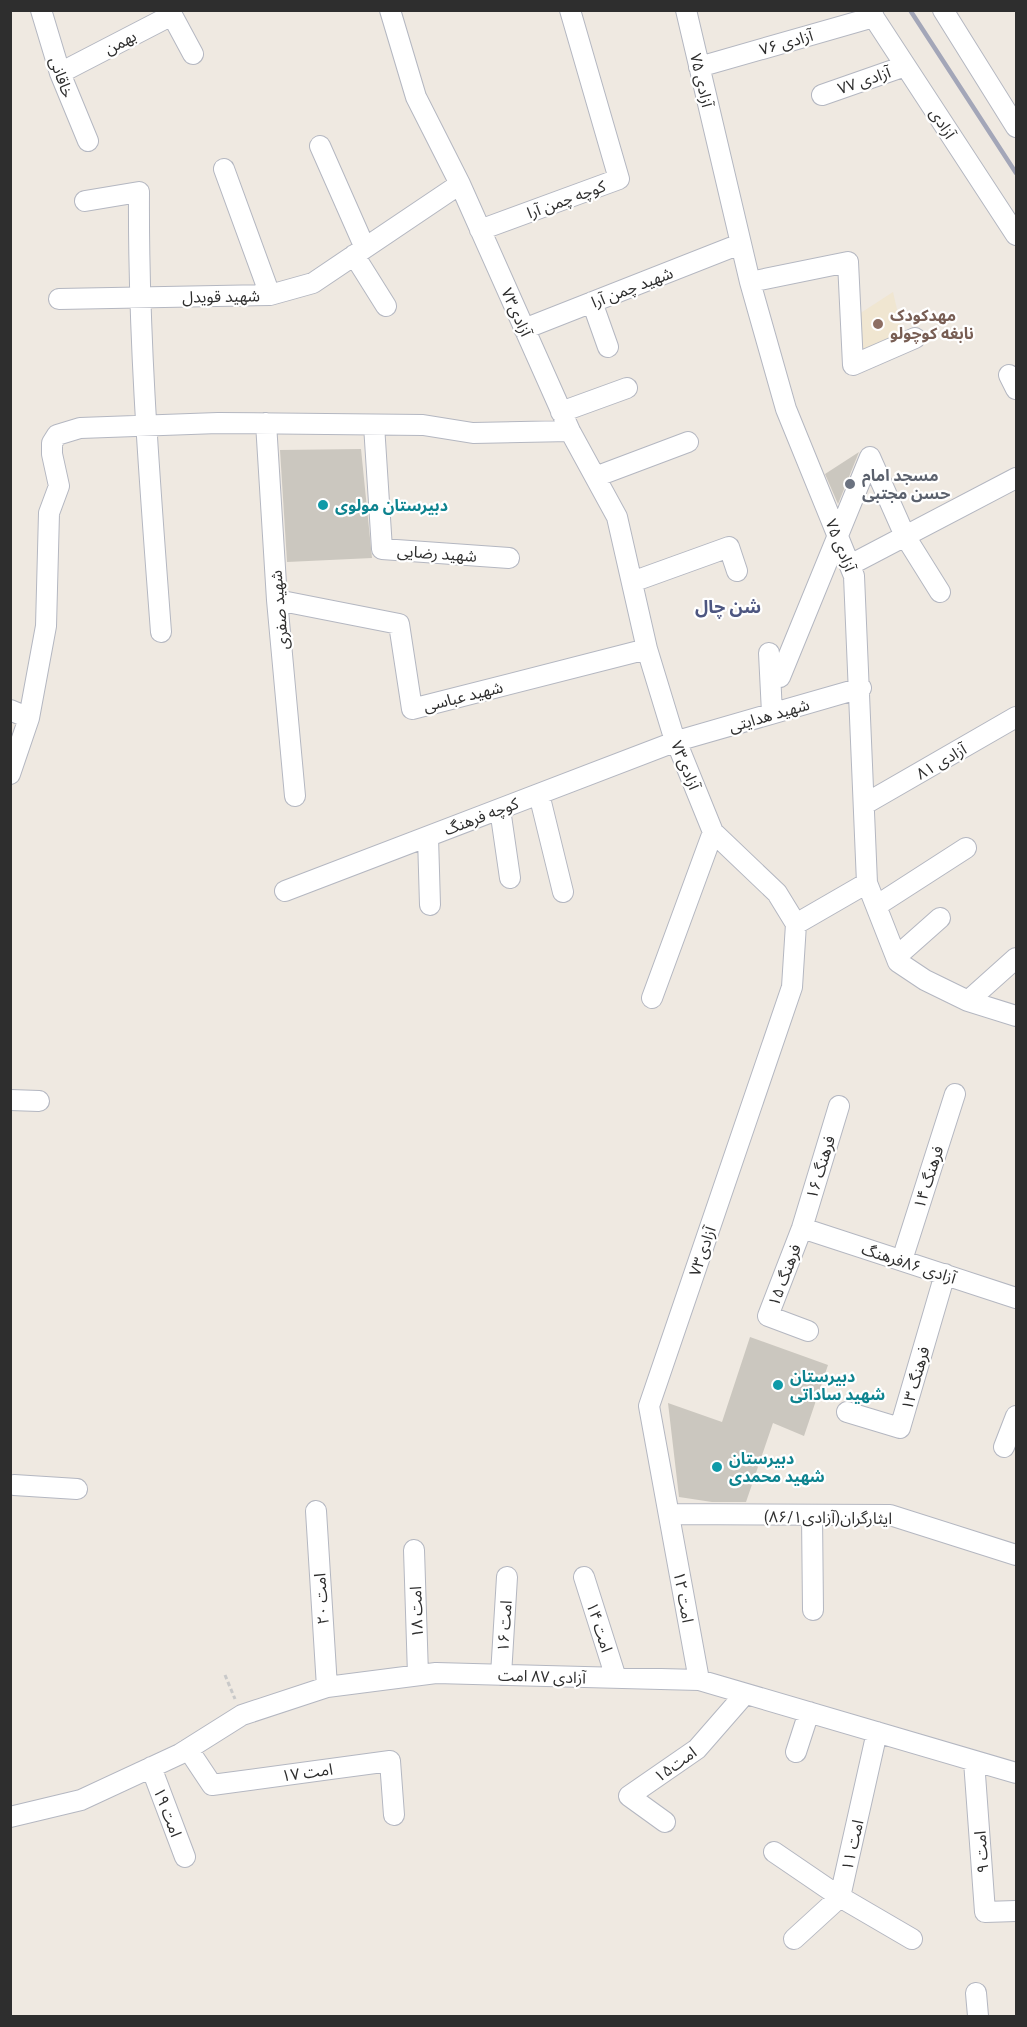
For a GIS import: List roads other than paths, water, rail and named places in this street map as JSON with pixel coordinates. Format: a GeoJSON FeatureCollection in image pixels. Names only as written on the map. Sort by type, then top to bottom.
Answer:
{"type":"FeatureCollection","features":[{"type":"Feature","properties":{"kind":"street","name":"خاقانی"},"geometry":{"type":"LineString","coordinates":[[41,10],[60,73],[88,141]]}},
{"type":"Feature","properties":{"kind":"street","name":"آزادی۷۳"},"geometry":{"type":"LineString","coordinates":[[390,10],[416,97],[460,184],[570,431],[617,517],[647,649],[677,741],[712,832],[777,893],[796,924],[792,987],[649,1406],[669,1514]]}},
{"type":"Feature","properties":{"kind":"street","name":"کوچه چمن آرا"},"geometry":{"type":"LineString","coordinates":[[480,230],[619,179],[570,10]]}},
{"type":"Feature","properties":{"kind":"street","name":"آزادی ۷۵"},"geometry":{"type":"LineString","coordinates":[[686,10],[740,244],[786,409],[854,576],[861,688],[867,883],[898,962],[925,980],[968,1001],[1017,1016]]}},
{"type":"Feature","properties":{"kind":"street"},"geometry":{"type":"LineString","coordinates":[[943,10],[1017,127]]}},
{"type":"Feature","properties":{"kind":"street","name":"آزادی ۷۶"},"geometry":{"type":"LineString","coordinates":[[699,67],[871,14]]}},
{"type":"Feature","properties":{"kind":"street","name":"آزادی"},"geometry":{"type":"LineString","coordinates":[[871,14],[1017,235]]}},
{"type":"Feature","properties":{"kind":"street","name":"بهمن"},"geometry":{"type":"LineString","coordinates":[[60,73],[171,15],[193,54]]}},
{"type":"Feature","properties":{"kind":"street","name":"آزادی ۷۷"},"geometry":{"type":"LineString","coordinates":[[822,95],[905,66]]}},
{"type":"Feature","properties":{"kind":"street"},"geometry":{"type":"LineString","coordinates":[[320,146],[360,251],[386,306]]}},
{"type":"Feature","properties":{"kind":"street"},"geometry":{"type":"LineString","coordinates":[[224,169],[270,295]]}},
{"type":"Feature","properties":{"kind":"street","name":"شهید قویدل"},"geometry":{"type":"LineString","coordinates":[[59,298],[270,295],[313,283],[460,184]]}},
{"type":"Feature","properties":{"kind":"street"},"geometry":{"type":"LineString","coordinates":[[85,201],[139,192],[138,297],[161,632]]}},
{"type":"Feature","properties":{"kind":"street","name":"شهید چمن آرا"},"geometry":{"type":"LineString","coordinates":[[524,329],[740,244]]}},
{"type":"Feature","properties":{"kind":"street"},"geometry":{"type":"LineString","coordinates":[[750,282],[848,262],[853,365],[915,338]]}},
{"type":"Feature","properties":{"kind":"street"},"geometry":{"type":"LineString","coordinates":[[592,302],[608,347]]}},
{"type":"Feature","properties":{"kind":"street"},"geometry":{"type":"LineString","coordinates":[[561,412],[627,388]]}},
{"type":"Feature","properties":{"kind":"street"},"geometry":{"type":"LineString","coordinates":[[10,774],[29,718],[46,626],[49,513],[59,486],[52,443],[57,435],[80,428],[266,423],[423,425],[473,433],[570,431]]}},
{"type":"Feature","properties":{"kind":"street","name":"شهید صفری"},"geometry":{"type":"LineString","coordinates":[[266,423],[277,600],[296,796]]}},
{"type":"Feature","properties":{"kind":"street","name":"شهید رضایی"},"geometry":{"type":"LineString","coordinates":[[374,424],[382,549],[509,558]]}},
{"type":"Feature","properties":{"kind":"street"},"geometry":{"type":"LineString","coordinates":[[595,477],[688,442]]}},
{"type":"Feature","properties":{"kind":"street"},"geometry":{"type":"LineString","coordinates":[[780,677],[870,456],[905,536],[940,592]]}},
{"type":"Feature","properties":{"kind":"street"},"geometry":{"type":"LineString","coordinates":[[850,566],[1017,478]]}},
{"type":"Feature","properties":{"kind":"street"},"geometry":{"type":"LineString","coordinates":[[632,582],[729,547],[737,571]]}},
{"type":"Feature","properties":{"kind":"street","name":"شهید عباسی"},"geometry":{"type":"LineString","coordinates":[[277,600],[399,624],[412,709],[647,649]]}},
{"type":"Feature","properties":{"kind":"street"},"geometry":{"type":"LineString","coordinates":[[769,653],[772,714]]}},
{"type":"Feature","properties":{"kind":"street","name":"شهید هدایتی"},"geometry":{"type":"LineString","coordinates":[[677,741],[861,688]]}},
{"type":"Feature","properties":{"kind":"street"},"geometry":{"type":"LineString","coordinates":[[10,710],[29,718]]}},
{"type":"Feature","properties":{"kind":"street","name":"آزادی ۸۱"},"geometry":{"type":"LineString","coordinates":[[865,804],[1017,717]]}},
{"type":"Feature","properties":{"kind":"street","name":"کوچه فرهنگ"},"geometry":{"type":"LineString","coordinates":[[285,891],[677,741]]}},
{"type":"Feature","properties":{"kind":"street"},"geometry":{"type":"LineString","coordinates":[[539,794],[563,892]]}},
{"type":"Feature","properties":{"kind":"street"},"geometry":{"type":"LineString","coordinates":[[500,809],[510,878]]}},
{"type":"Feature","properties":{"kind":"street"},"geometry":{"type":"LineString","coordinates":[[652,998],[712,832]]}},
{"type":"Feature","properties":{"kind":"street"},"geometry":{"type":"LineString","coordinates":[[428,837],[430,905]]}},
{"type":"Feature","properties":{"kind":"street"},"geometry":{"type":"LineString","coordinates":[[876,906],[966,848]]}},
{"type":"Feature","properties":{"kind":"street"},"geometry":{"type":"LineString","coordinates":[[796,924],[867,883]]}},
{"type":"Feature","properties":{"kind":"street"},"geometry":{"type":"LineString","coordinates":[[896,957],[940,918]]}},
{"type":"Feature","properties":{"kind":"street"},"geometry":{"type":"LineString","coordinates":[[968,1001],[1017,958]]}},
{"type":"Feature","properties":{"kind":"street","name":"فرهنگ ۱۴"},"geometry":{"type":"LineString","coordinates":[[902,1260],[955,1094]]}},
{"type":"Feature","properties":{"kind":"street"},"geometry":{"type":"LineString","coordinates":[[10,1100],[39,1101]]}},
{"type":"Feature","properties":{"kind":"street","name":"فرهنگ ۱۶"},"geometry":{"type":"LineString","coordinates":[[802,1228],[839,1106]]}},
{"type":"Feature","properties":{"kind":"street","name":"آزادی ۸۶فرهنگ"},"geometry":{"type":"LineString","coordinates":[[802,1228],[1017,1298]]}},
{"type":"Feature","properties":{"kind":"street","name":"فرهنگ ۱۵"},"geometry":{"type":"LineString","coordinates":[[802,1228],[768,1316],[808,1331]]}},
{"type":"Feature","properties":{"kind":"street","name":"فرهنگ ۱۳"},"geometry":{"type":"LineString","coordinates":[[847,1412],[900,1428],[945,1274]]}},
{"type":"Feature","properties":{"kind":"street"},"geometry":{"type":"LineString","coordinates":[[1004,1447],[1017,1416]]}},
{"type":"Feature","properties":{"kind":"street"},"geometry":{"type":"LineString","coordinates":[[12,1479],[77,1490]]}},
{"type":"Feature","properties":{"kind":"street","name":"امت ۲۰"},"geometry":{"type":"LineString","coordinates":[[316,1511],[327,1687]]}},
{"type":"Feature","properties":{"kind":"street","name":"ایثارگران(آزادی۸۶/۱)"},"geometry":{"type":"LineString","coordinates":[[669,1514],[890,1515],[1017,1555]]}},
{"type":"Feature","properties":{"kind":"street","name":"امت ۱۲"},"geometry":{"type":"LineString","coordinates":[[669,1514],[699,1680]]}},
{"type":"Feature","properties":{"kind":"street"},"geometry":{"type":"LineString","coordinates":[[812,1515],[813,1610]]}},
{"type":"Feature","properties":{"kind":"street","name":"امت ۱۸"},"geometry":{"type":"LineString","coordinates":[[414,1550],[418,1675]]}},
{"type":"Feature","properties":{"kind":"street","name":"امت ۱۶"},"geometry":{"type":"LineString","coordinates":[[501,1675],[507,1577]]}},
{"type":"Feature","properties":{"kind":"street","name":"امت ۱۴"},"geometry":{"type":"LineString","coordinates":[[584,1577],[616,1678]]}},
{"type":"Feature","properties":{"kind":"street","name":"آزادی ۸۷ امت"},"geometry":{"type":"LineString","coordinates":[[10,1817],[81,1800],[188,1749],[242,1715],[327,1687],[436,1673],[699,1680],[1017,1773]]}},
{"type":"Feature","properties":{"kind":"street","name":"امت۱۵"},"geometry":{"type":"LineString","coordinates":[[665,1822],[629,1796],[697,1749],[745,1694]]}},
{"type":"Feature","properties":{"kind":"street"},"geometry":{"type":"LineString","coordinates":[[795,1752],[809,1712]]}},
{"type":"Feature","properties":{"kind":"street","name":"امت ۱۱"},"geometry":{"type":"LineString","coordinates":[[840,1897],[877,1732]]}},
{"type":"Feature","properties":{"kind":"street","name":"امت ۱۷"},"geometry":{"type":"LineString","coordinates":[[188,1749],[212,1785],[390,1761],[394,1815]]}},
{"type":"Feature","properties":{"kind":"street","name":"امت ۹"},"geometry":{"type":"LineString","coordinates":[[975,1761],[985,1912],[1017,1911]]}},
{"type":"Feature","properties":{"kind":"street","name":"امت ۱۹"},"geometry":{"type":"LineString","coordinates":[[151,1767],[185,1857]]}},
{"type":"Feature","properties":{"kind":"street"},"geometry":{"type":"LineString","coordinates":[[774,1852],[840,1897],[912,1938]]}},
{"type":"Feature","properties":{"kind":"street"},"geometry":{"type":"LineString","coordinates":[[794,1939],[840,1897]]}},
{"type":"Feature","properties":{"kind":"street"},"geometry":{"type":"LineString","coordinates":[[976,1993],[978,2016]]}},
{"type":"Feature","properties":{"kind":"railway"},"geometry":{"type":"LineString","coordinates":[[910,10],[1016,173]]}},
{"type":"Feature","properties":{"kind":"place","name":"مهدکودک نابغه کوچولو"},"geometry":{"type":"Point","coordinates":[878,324]}},
{"type":"Feature","properties":{"kind":"place","name":"مسجد امام حسن مجتبی"},"geometry":{"type":"Point","coordinates":[850,484]}},
{"type":"Feature","properties":{"kind":"place","name":"دبیرستان مولوی"},"geometry":{"type":"Point","coordinates":[323,505]}},
{"type":"Feature","properties":{"kind":"place","name":"دبیرستان شهید ساداتی"},"geometry":{"type":"Point","coordinates":[778,1385]}},
{"type":"Feature","properties":{"kind":"place","name":"دبیرستان شهید محمدی"},"geometry":{"type":"Point","coordinates":[717,1467]}},
{"type":"Feature","properties":{"kind":"district","name":"شن چال"},"geometry":{"type":"Point","coordinates":[728,607]}}]}
